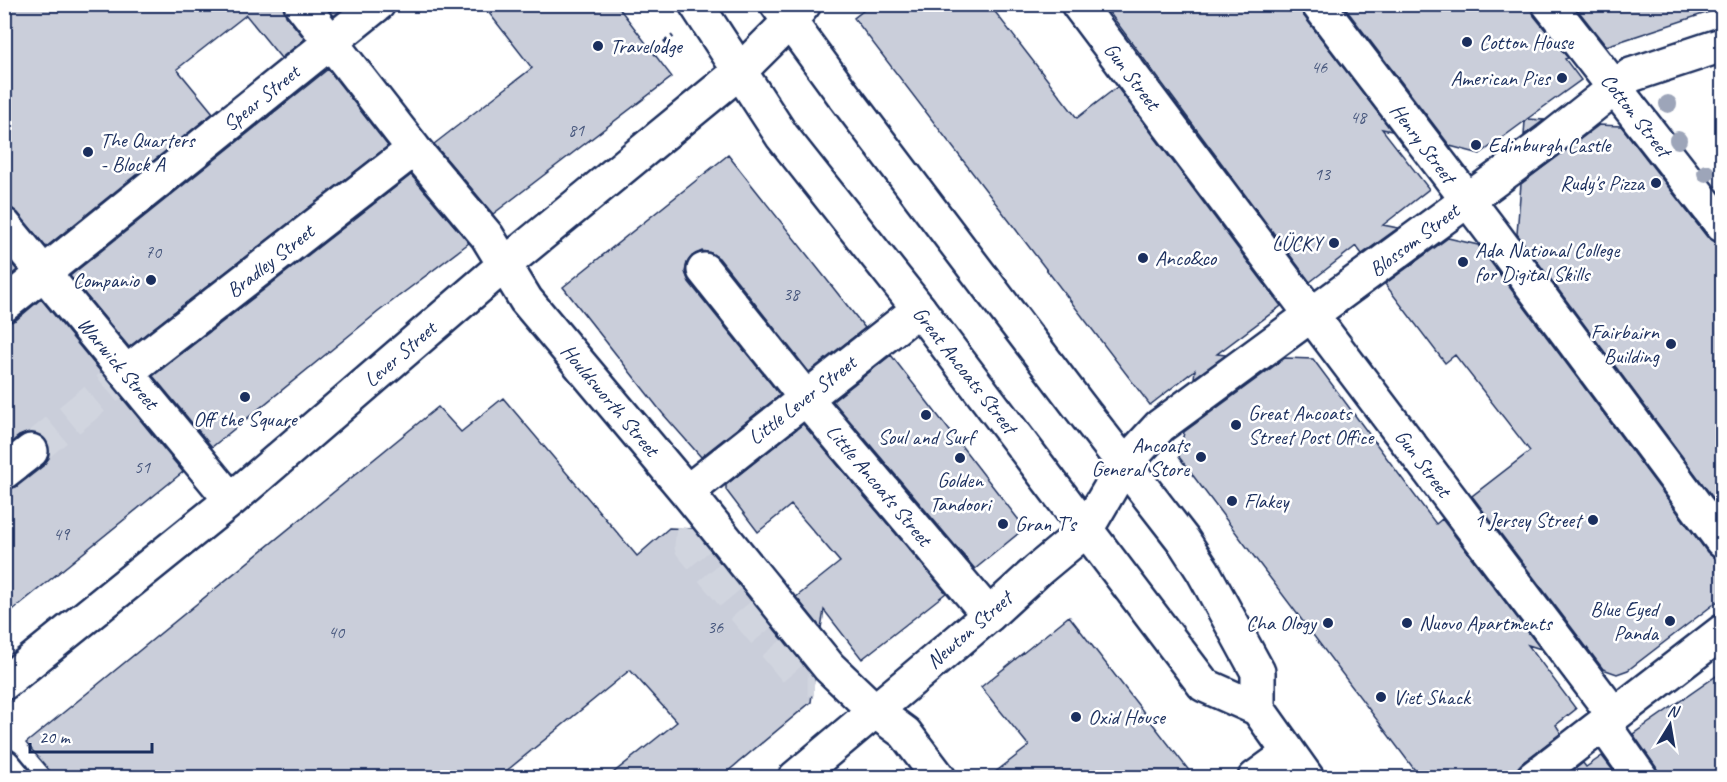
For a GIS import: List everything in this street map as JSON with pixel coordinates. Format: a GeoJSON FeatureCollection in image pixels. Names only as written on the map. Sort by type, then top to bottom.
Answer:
{"type":"FeatureCollection","features":[{"type":"Feature","properties":{"kind":"main road","name":"Houldsworth Street"},"geometry":{"type":"LineString","coordinates":[[301,4],[414,149],[487,236],[526,300],[692,508],[829,667],[828,679],[905,733],[939,777]]}},
{"type":"Feature","properties":{"kind":"main road","name":"Spear Street"},"geometry":{"type":"LineString","coordinates":[[4,305],[378,4]]}},
{"type":"Feature","properties":{"kind":"main road","name":"Gun Street"},"geometry":{"type":"LineString","coordinates":[[1078,4],[1156,94],[1185,165],[1512,558],[1641,777]]}},
{"type":"Feature","properties":{"kind":"main road","name":"Henry Street"},"geometry":{"type":"LineString","coordinates":[[1318,4],[1722,541]]}},
{"type":"Feature","properties":{"kind":"main road","name":"Cotton Street"},"geometry":{"type":"LineString","coordinates":[[1550,4],[1722,225]]}},
{"type":"Feature","properties":{"kind":"main road","name":"Lever Street"},"geometry":{"type":"LineString","coordinates":[[4,683],[231,500],[504,265],[739,72],[791,10]]}},
{"type":"Feature","properties":{"kind":"main road"},"geometry":{"type":"LineString","coordinates":[[791,10],[842,93],[1183,540],[1234,626],[1258,672],[1258,708],[1298,766],[1255,777]]}},
{"type":"Feature","properties":{"kind":"main road","name":"Great Ancoats Street"},"geometry":{"type":"LineString","coordinates":[[688,18],[739,72],[782,136],[919,309],[1204,685],[1258,708]]}},
{"type":"Feature","properties":{"kind":"main road","name":"Blossom Street"},"geometry":{"type":"LineString","coordinates":[[1124,465],[1160,426],[1316,320],[1467,200],[1548,141],[1631,75],[1722,45]]}},
{"type":"Feature","properties":{"kind":"main road","name":"Bradley Street"},"geometry":{"type":"LineString","coordinates":[[127,372],[414,149]]}},
{"type":"Feature","properties":{"kind":"main road","name":"Warwick Street"},"geometry":{"type":"LineString","coordinates":[[4,225],[231,500]]}},
{"type":"Feature","properties":{"kind":"main road","name":"Little Ancoats Street"},"geometry":{"type":"LineString","coordinates":[[704,270],[806,397],[989,615]]}},
{"type":"Feature","properties":{"kind":"main road","name":"Little Lever Street"},"geometry":{"type":"LineString","coordinates":[[692,508],[806,397],[919,309]]}},
{"type":"Feature","properties":{"kind":"main road"},"geometry":{"type":"LineString","coordinates":[[4,472],[31,451]]}},
{"type":"Feature","properties":{"kind":"main road","name":"Newton Street"},"geometry":{"type":"LineString","coordinates":[[795,777],[989,615],[1086,530],[1124,465]]}},
{"type":"Feature","properties":{"kind":"main road"},"geometry":{"type":"LineString","coordinates":[[1533,777],[1722,632]]}},
{"type":"Feature","properties":{"kind":"main road"},"geometry":{"type":"LineString","coordinates":[[4,766],[14,777]]}},
{"type":"Feature","properties":{"kind":"path"},"geometry":{"type":"LineString","coordinates":[[657,48],[688,18]]}},
{"type":"Feature","properties":{"kind":"building","name":"The Quarters - Block A"},"geometry":{"type":"Polygon","coordinates":[[[4,4],[283,4],[286,16],[305,39],[281,58],[246,15],[177,69],[213,113],[46,247],[18,213],[11,208],[4,207],[4,4]]]}},
{"type":"Feature","properties":{"kind":"building"},"geometry":{"type":"Polygon","coordinates":[[[325,4],[347,4],[334,16],[325,4]]]}},
{"type":"Feature","properties":{"kind":"building"},"geometry":{"type":"Polygon","coordinates":[[[482,4],[616,4],[672,77],[493,214],[434,144],[532,68],[482,4]]]}},
{"type":"Feature","properties":{"kind":"building","name":"Anco&co"},"geometry":{"type":"Polygon","coordinates":[[[872,4],[989,4],[1077,118],[1117,87],[1281,306],[1217,354],[1226,355],[1194,378],[1195,370],[1150,405],[854,18],[872,4]]]}},
{"type":"Feature","properties":{"kind":"building"},"geometry":{"type":"Polygon","coordinates":[[[1103,4],[1300,4],[1303,15],[1392,131],[1382,129],[1429,189],[1383,225],[1398,228],[1362,254],[1356,246],[1310,282],[1103,4]]]}},
{"type":"Feature","properties":{"kind":"building","name":"Cotton House"},"geometry":{"type":"Polygon","coordinates":[[[1342,4],[1531,4],[1534,16],[1568,58],[1565,59],[1581,80],[1527,119],[1544,120],[1524,135],[1525,121],[1480,154],[1450,146],[1342,4]]]}},
{"type":"Feature","properties":{"kind":"building"},"geometry":{"type":"Polygon","coordinates":[[[1573,4],[1711,4],[1712,11],[1606,46],[1573,4]]]}},
{"type":"Feature","properties":{"kind":"building"},"geometry":{"type":"Polygon","coordinates":[[[328,69],[388,146],[129,347],[70,276],[328,69]]]}},
{"type":"Feature","properties":{"kind":"building","name":"Fairbairn Building"},"geometry":{"type":"Polygon","coordinates":[[[1599,125],[1621,126],[1707,237],[1719,243],[1722,248],[1722,510],[1517,234],[1521,184],[1599,125]]]}},
{"type":"Feature","properties":{"kind":"building"},"geometry":{"type":"Polygon","coordinates":[[[728,155],[865,328],[809,372],[719,258],[702,251],[692,256],[685,272],[689,282],[780,395],[701,457],[663,414],[563,287],[728,155]]]}},
{"type":"Feature","properties":{"kind":"building"},"geometry":{"type":"Polygon","coordinates":[[[411,175],[469,243],[378,312],[212,447],[153,376],[411,175]]]}},
{"type":"Feature","properties":{"kind":"building"},"geometry":{"type":"Polygon","coordinates":[[[1448,238],[1478,245],[1707,552],[1714,558],[1722,559],[1722,598],[1628,670],[1617,674],[1603,669],[1472,496],[1530,451],[1455,355],[1445,363],[1385,284],[1448,238]]]}},
{"type":"Feature","properties":{"kind":"building"},"geometry":{"type":"Polygon","coordinates":[[[4,255],[17,270],[4,281],[4,255]]]}},
{"type":"Feature","properties":{"kind":"building"},"geometry":{"type":"Polygon","coordinates":[[[41,299],[183,472],[4,617],[4,490],[16,487],[43,466],[49,458],[50,449],[45,439],[38,433],[29,432],[19,436],[4,448],[4,323],[16,320],[41,299]]]}},
{"type":"Feature","properties":{"kind":"building"},"geometry":{"type":"Polygon","coordinates":[[[891,355],[1025,528],[975,569],[833,401],[891,355]]]}},
{"type":"Feature","properties":{"kind":"building","name":"Nuovo Apartments"},"geometry":{"type":"Polygon","coordinates":[[[1285,358],[1313,359],[1436,524],[1442,519],[1541,649],[1528,645],[1576,709],[1556,725],[1561,733],[1522,763],[1516,770],[1515,777],[1420,777],[1179,457],[1184,432],[1285,358]]]}},
{"type":"Feature","properties":{"kind":"building"},"geometry":{"type":"Polygon","coordinates":[[[503,398],[637,556],[669,528],[693,529],[814,678],[811,702],[721,777],[608,777],[677,722],[630,670],[499,777],[55,777],[26,743],[438,407],[461,432],[503,398]]]}},
{"type":"Feature","properties":{"kind":"building"},"geometry":{"type":"Polygon","coordinates":[[[803,424],[946,593],[862,659],[824,610],[821,628],[796,597],[840,562],[791,505],[758,532],[726,490],[726,485],[803,424]]]}},
{"type":"Feature","properties":{"kind":"building","name":"Oxid House"},"geometry":{"type":"Polygon","coordinates":[[[1069,616],[1194,777],[989,777],[1029,746],[981,687],[1069,616]]]}},
{"type":"Feature","properties":{"kind":"building"},"geometry":{"type":"Polygon","coordinates":[[[1722,672],[1722,767],[1707,777],[1660,777],[1656,767],[1633,734],[1722,672]]]}},
{"type":"Feature","properties":{"kind":"building"},"geometry":{"type":"Polygon","coordinates":[[[1602,756],[1618,777],[1564,777],[1583,763],[1586,767],[1602,756]]]}},
{"type":"Feature","properties":{"kind":"tunnel"},"geometry":{"type":"LineString","coordinates":[[31,451],[114,383]]}},
{"type":"Feature","properties":{"kind":"tunnel"},"geometry":{"type":"LineString","coordinates":[[693,529],[691,546],[802,679],[814,679]]}},
{"type":"Feature","properties":{"kind":"place","name":"Cotton House"},"geometry":{"type":"Point","coordinates":[1467,42]}},
{"type":"Feature","properties":{"kind":"place","name":"Travelodge"},"geometry":{"type":"Point","coordinates":[598,46]}},
{"type":"Feature","properties":{"kind":"place","name":"American Pies"},"geometry":{"type":"Point","coordinates":[1562,78]}},
{"type":"Feature","properties":{"kind":"place","name":"Edinburgh Castle"},"geometry":{"type":"Point","coordinates":[1476,145]}},
{"type":"Feature","properties":{"kind":"place","name":"The Quarters - Block A"},"geometry":{"type":"Point","coordinates":[88,152]}},
{"type":"Feature","properties":{"kind":"place","name":"Rudy's Pizza"},"geometry":{"type":"Point","coordinates":[1656,183]}},
{"type":"Feature","properties":{"kind":"place","name":"LÜCKY"},"geometry":{"type":"Point","coordinates":[1334,243]}},
{"type":"Feature","properties":{"kind":"place","name":"Anco&co"},"geometry":{"type":"Point","coordinates":[1143,258]}},
{"type":"Feature","properties":{"kind":"place","name":"Ada National College for Digital Skills"},"geometry":{"type":"Point","coordinates":[1463,262]}},
{"type":"Feature","properties":{"kind":"place","name":"Companio"},"geometry":{"type":"Point","coordinates":[151,280]}},
{"type":"Feature","properties":{"kind":"place","name":"Fairbairn Building"},"geometry":{"type":"Point","coordinates":[1671,344]}},
{"type":"Feature","properties":{"kind":"place","name":"Off the Square"},"geometry":{"type":"Point","coordinates":[245,397]}},
{"type":"Feature","properties":{"kind":"place","name":"Soul and Surf"},"geometry":{"type":"Point","coordinates":[926,415]}},
{"type":"Feature","properties":{"kind":"place","name":"Great Ancoats Street Post Office"},"geometry":{"type":"Point","coordinates":[1236,425]}},
{"type":"Feature","properties":{"kind":"place","name":"Ancoats General Store"},"geometry":{"type":"Point","coordinates":[1201,457]}},
{"type":"Feature","properties":{"kind":"place","name":"Golden Tandoori"},"geometry":{"type":"Point","coordinates":[960,458]}},
{"type":"Feature","properties":{"kind":"place","name":"Flakey"},"geometry":{"type":"Point","coordinates":[1232,501]}},
{"type":"Feature","properties":{"kind":"place","name":"1 Jersey Street"},"geometry":{"type":"Point","coordinates":[1593,520]}},
{"type":"Feature","properties":{"kind":"place","name":"Gran T's"},"geometry":{"type":"Point","coordinates":[1003,524]}},
{"type":"Feature","properties":{"kind":"place","name":"Blue Eyed Panda"},"geometry":{"type":"Point","coordinates":[1670,621]}},
{"type":"Feature","properties":{"kind":"place","name":"Cha Ology"},"geometry":{"type":"Point","coordinates":[1328,623]}},
{"type":"Feature","properties":{"kind":"place","name":"Nuovo Apartments"},"geometry":{"type":"Point","coordinates":[1407,623]}},
{"type":"Feature","properties":{"kind":"place","name":"Viet Shack"},"geometry":{"type":"Point","coordinates":[1381,697]}},
{"type":"Feature","properties":{"kind":"place","name":"Oxid House"},"geometry":{"type":"Point","coordinates":[1076,717]}}]}
